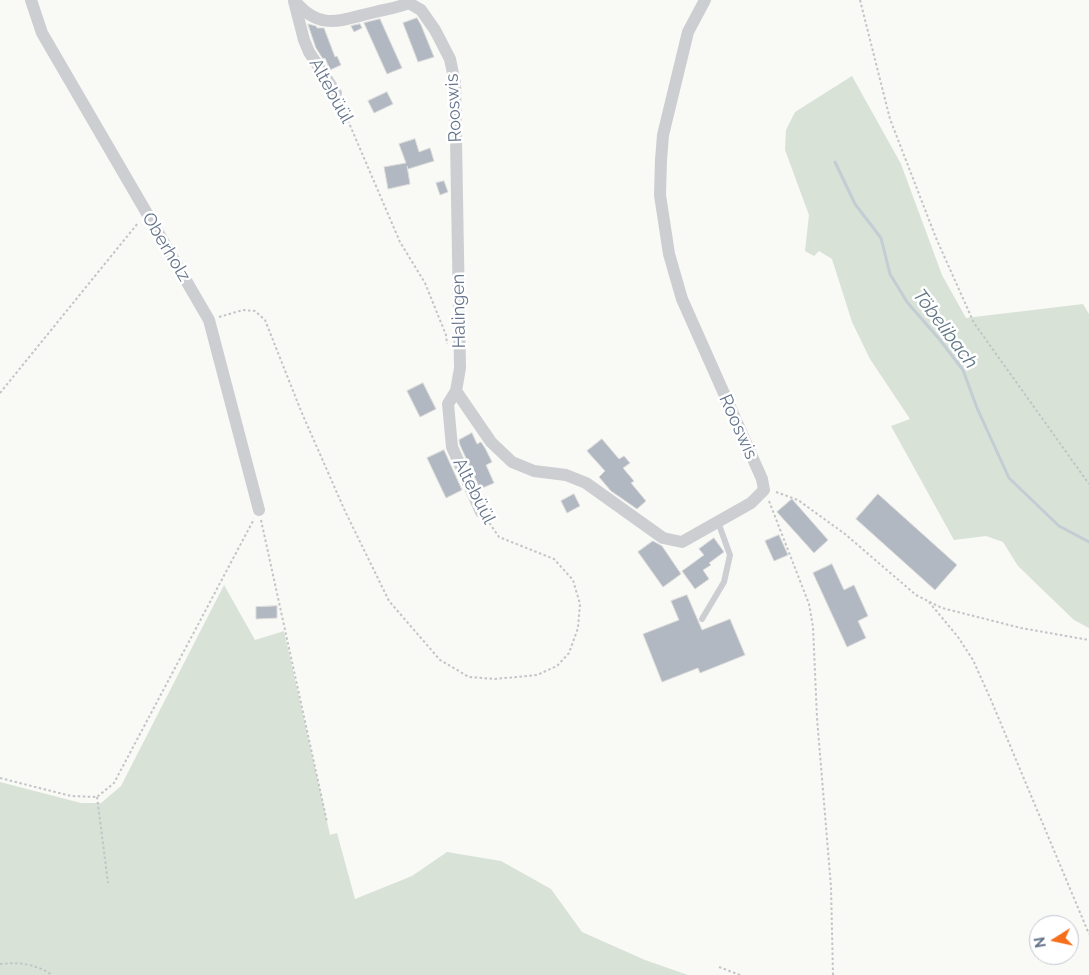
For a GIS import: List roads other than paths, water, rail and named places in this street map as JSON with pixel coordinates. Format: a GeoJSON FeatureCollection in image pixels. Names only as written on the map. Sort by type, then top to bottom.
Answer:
{"type":"FeatureCollection","features":[{"type":"Feature","properties":{"kind":"street","name":"Oberholz"},"geometry":{"type":"LineString","coordinates":[[31,0],[42,33],[209,320],[258,510]]}},
{"type":"Feature","properties":{"kind":"street"},"geometry":{"type":"LineString","coordinates":[[294,0],[311,16],[327,22],[397,8],[409,2]]}},
{"type":"Feature","properties":{"kind":"street","name":"Altebüül"},"geometry":{"type":"LineString","coordinates":[[294,0],[309,52],[336,93]]}},
{"type":"Feature","properties":{"kind":"street","name":"Rooswis"},"geometry":{"type":"LineString","coordinates":[[705,0],[688,32],[663,135],[660,195],[669,254],[682,299],[762,479],[764,490],[751,503],[718,522]]}},
{"type":"Feature","properties":{"kind":"street","name":"Rooswis"},"geometry":{"type":"LineString","coordinates":[[409,2],[421,10],[435,30],[450,59],[455,83],[458,231]]}},
{"type":"Feature","properties":{"kind":"street","name":"Halingen"},"geometry":{"type":"LineString","coordinates":[[456,391],[460,368],[458,231]]}},
{"type":"Feature","properties":{"kind":"street"},"geometry":{"type":"LineString","coordinates":[[456,391],[491,442],[512,462],[534,471],[566,475],[586,483],[663,538],[682,542],[718,522]]}},
{"type":"Feature","properties":{"kind":"street","name":"Altebüül"},"geometry":{"type":"LineString","coordinates":[[456,391],[448,404],[452,447],[481,512]]}},
{"type":"Feature","properties":{"kind":"lane"},"geometry":{"type":"LineString","coordinates":[[702,619],[724,582],[730,555],[718,522]]}},
{"type":"Feature","properties":{"kind":"waterway","name":"Töbelibach"},"geometry":{"type":"LineString","coordinates":[[835,162],[855,204],[881,238],[890,274],[907,302],[963,370],[977,408],[1009,478],[1059,526],[1089,542]]}}]}
